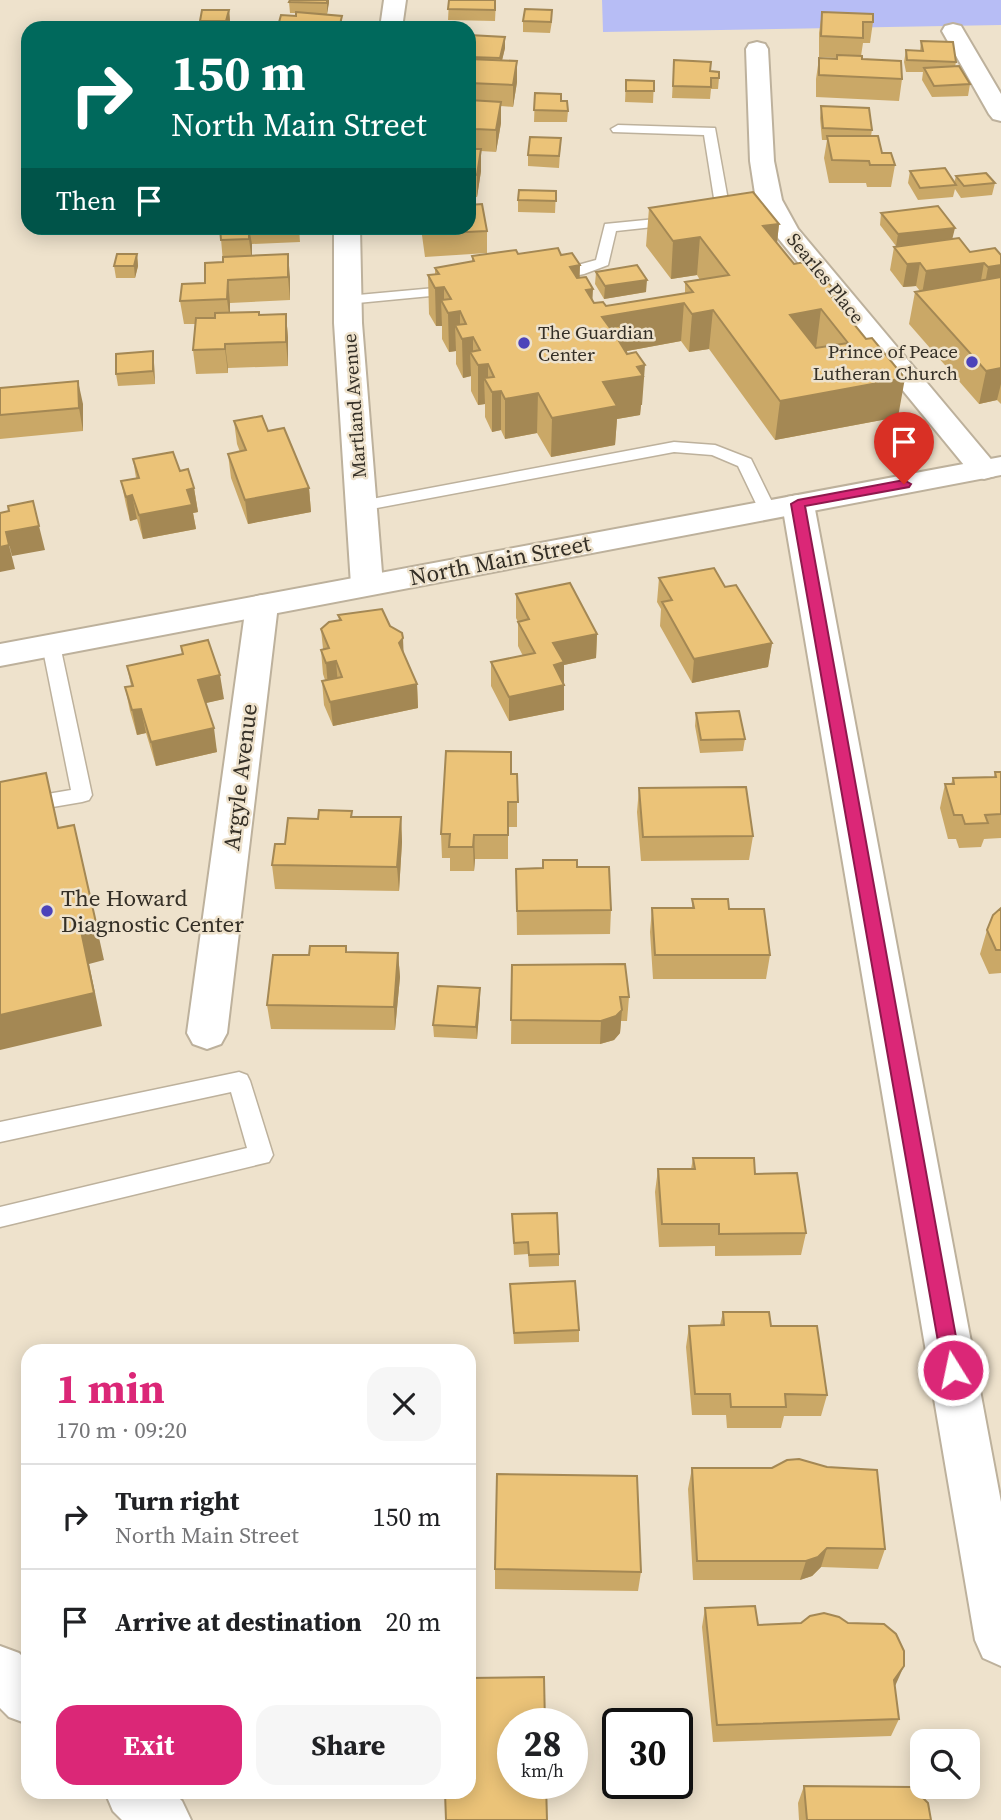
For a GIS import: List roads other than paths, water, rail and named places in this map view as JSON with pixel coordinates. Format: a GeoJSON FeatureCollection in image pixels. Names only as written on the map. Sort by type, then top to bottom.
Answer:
{"type":"FeatureCollection","features":[{"type":"Feature","properties":{"kind":"street"},"geometry":{"type":"LineString","coordinates":[[392,21],[395,0]]}},
{"type":"Feature","properties":{"kind":"street"},"geometry":{"type":"LineString","coordinates":[[953,31],[1001,114]]}},
{"type":"Feature","properties":{"kind":"street","name":"Searles Place"},"geometry":{"type":"LineString","coordinates":[[757,48],[762,161],[770,213],[993,468]]}},
{"type":"Feature","properties":{"kind":"street","name":"Martland Avenue"},"geometry":{"type":"LineString","coordinates":[[347,235],[347,300],[367,585]]}},
{"type":"Feature","properties":{"kind":"street","name":"North Main Street"},"geometry":{"type":"LineString","coordinates":[[0,655],[993,468]]}},
{"type":"Feature","properties":{"kind":"street"},"geometry":{"type":"LineString","coordinates":[[783,507],[1001,1640]]}},
{"type":"Feature","properties":{"kind":"street","name":"Argyle Avenue"},"geometry":{"type":"LineString","coordinates":[[207,1033],[262,605]]}},
{"type":"Feature","properties":{"kind":"street"},"geometry":{"type":"LineString","coordinates":[[0,1672],[21,1692]]}},
{"type":"Feature","properties":{"kind":"street"},"geometry":{"type":"LineString","coordinates":[[140,1799],[163,1820]]}},
{"type":"Feature","properties":{"kind":"lane"},"geometry":{"type":"LineString","coordinates":[[618,129],[710,131],[724,217]]}},
{"type":"Feature","properties":{"kind":"lane"},"geometry":{"type":"LineString","coordinates":[[540,279],[579,271],[603,262],[610,227],[686,220]]}},
{"type":"Feature","properties":{"kind":"lane"},"geometry":{"type":"LineString","coordinates":[[347,300],[476,288]]}},
{"type":"Feature","properties":{"kind":"lane"},"geometry":{"type":"LineString","coordinates":[[361,506],[674,447],[715,450],[745,463],[783,507]]}},
{"type":"Feature","properties":{"kind":"lane"},"geometry":{"type":"LineString","coordinates":[[0,809],[82,795],[51,645]]}},
{"type":"Feature","properties":{"kind":"lane"},"geometry":{"type":"LineString","coordinates":[[0,1132],[239,1081],[261,1155],[0,1217]]}},
{"type":"Feature","properties":{"kind":"place","name":"The Guardian Center"},"geometry":{"type":"Point","coordinates":[524,343]}},
{"type":"Feature","properties":{"kind":"place","name":"Prince of Peace Lutheran Church"},"geometry":{"type":"Point","coordinates":[972,362]}},
{"type":"Feature","properties":{"kind":"place","name":"The Howard Diagnostic Center"},"geometry":{"type":"Point","coordinates":[47,911]}}]}
